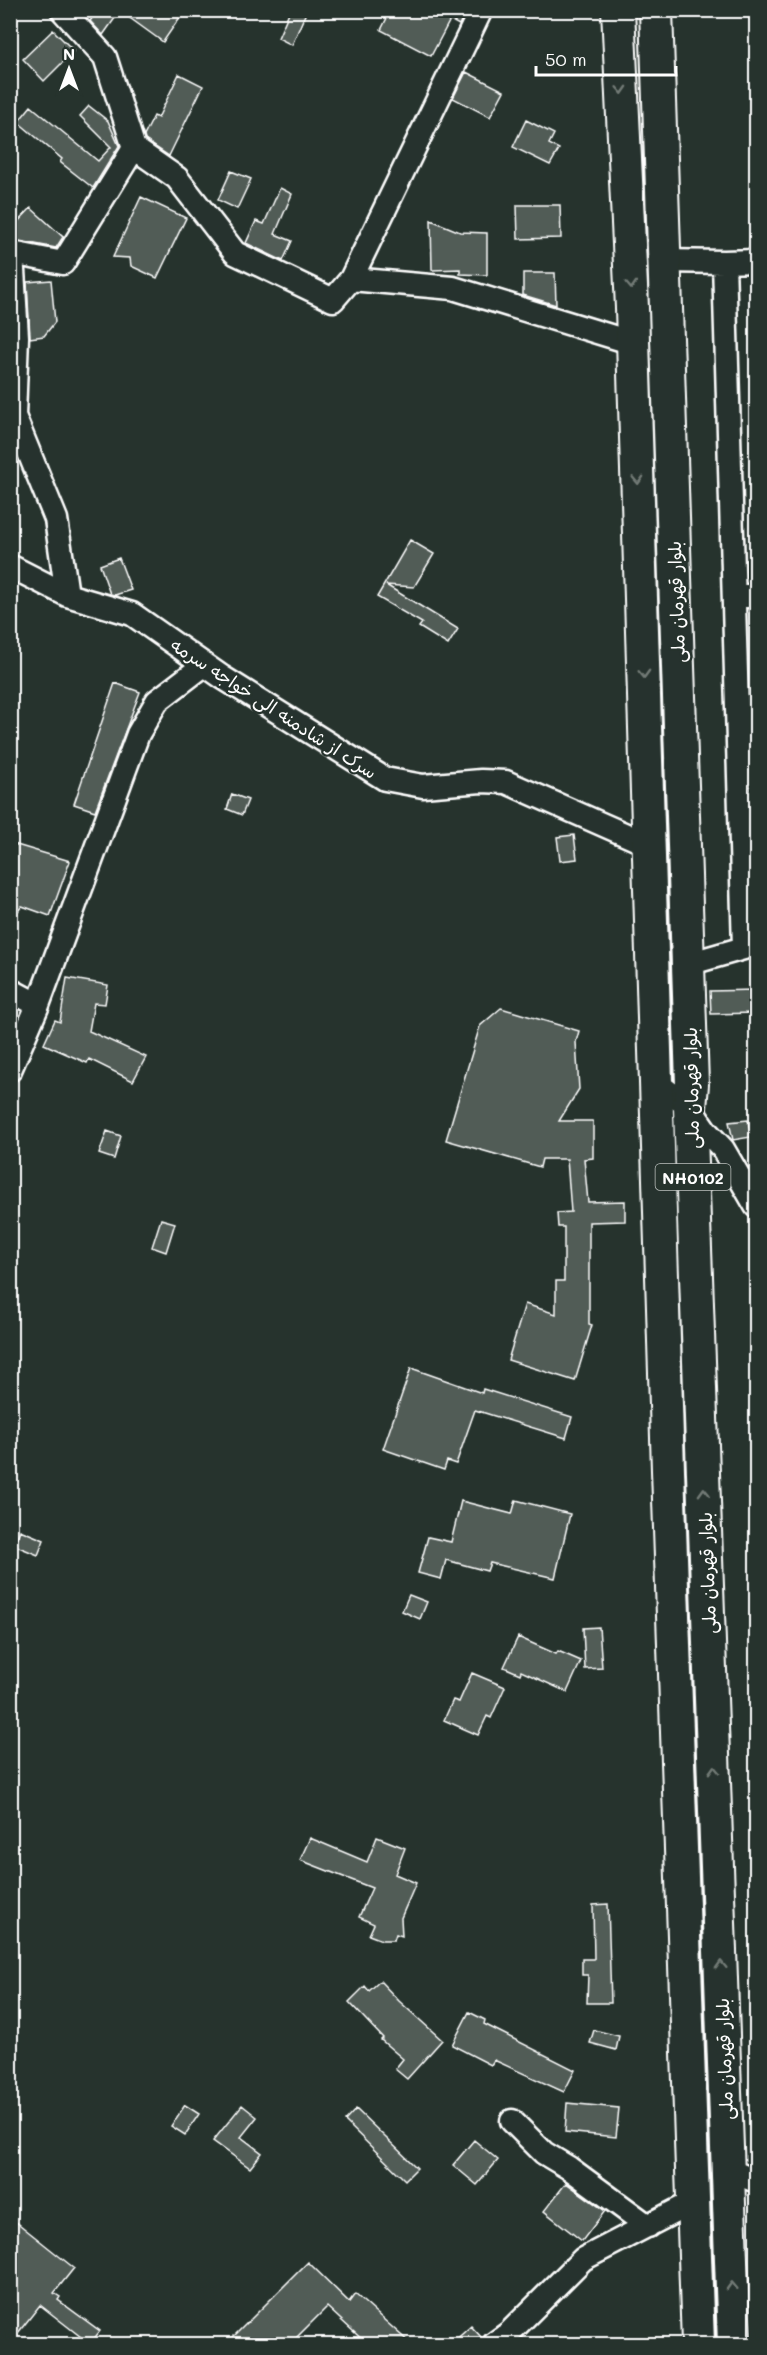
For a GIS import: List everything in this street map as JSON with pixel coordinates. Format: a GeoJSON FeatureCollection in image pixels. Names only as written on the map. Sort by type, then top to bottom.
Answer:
{"type":"FeatureCollection","features":[{"type":"Feature","properties":{"kind":"highway","name":"بلوار قهرمان ملی"},"geometry":{"type":"LineString","coordinates":[[618,10],[633,343],[698,2344]]}},
{"type":"Feature","properties":{"kind":"highway","name":"بلوار قهرمان ملی"},"geometry":{"type":"LineString","coordinates":[[656,10],[692,1084],[690,1108],[734,2344]]}},
{"type":"Feature","properties":{"kind":"street"},"geometry":{"type":"LineString","coordinates":[[63,10],[105,57],[134,148],[177,178],[235,253],[333,300],[351,279],[481,10]]}},
{"type":"Feature","properties":{"kind":"street"},"geometry":{"type":"LineString","coordinates":[[67,595],[56,519],[14,416],[17,337],[11,248],[63,263],[134,148]]}},
{"type":"Feature","properties":{"kind":"street"},"geometry":{"type":"LineString","coordinates":[[664,261],[756,261]]}},
{"type":"Feature","properties":{"kind":"street"},"geometry":{"type":"LineString","coordinates":[[688,964],[744,948],[724,262]]}},
{"type":"Feature","properties":{"kind":"street"},"geometry":{"type":"LineString","coordinates":[[351,279],[453,288],[633,343]]}},
{"type":"Feature","properties":{"kind":"street","name":"سرک از شادمنه الی خواجه سرمه"},"geometry":{"type":"LineString","coordinates":[[10,566],[67,595],[132,614],[204,665],[385,778],[423,786],[481,781],[506,782],[649,845]]}},
{"type":"Feature","properties":{"kind":"street"},"geometry":{"type":"LineString","coordinates":[[734,596],[756,596]]}},
{"type":"Feature","properties":{"kind":"street"},"geometry":{"type":"LineString","coordinates":[[10,1070],[38,1005],[138,734],[157,701],[204,665]]}},
{"type":"Feature","properties":{"kind":"street"},"geometry":{"type":"LineString","coordinates":[[10,990],[38,1005]]}},
{"type":"Feature","properties":{"kind":"street"},"geometry":{"type":"LineString","coordinates":[[656,1082],[690,1108],[706,1131],[723,1149],[756,1206]]}},
{"type":"Feature","properties":{"kind":"street"},"geometry":{"type":"LineString","coordinates":[[513,2121],[544,2152],[648,2226]]}},
{"type":"Feature","properties":{"kind":"street"},"geometry":{"type":"LineString","coordinates":[[728,2170],[756,2181]]}},
{"type":"Feature","properties":{"kind":"street"},"geometry":{"type":"LineString","coordinates":[[494,2344],[509,2333],[583,2259],[693,2202]]}},
{"type":"Feature","properties":{"kind":"building"},"geometry":{"type":"Polygon","coordinates":[[[98,10],[185,10],[163,42],[120,11],[103,35],[90,21],[98,10]]]}},
{"type":"Feature","properties":{"kind":"building"},"geometry":{"type":"Polygon","coordinates":[[[290,10],[307,10],[292,45],[278,38],[290,10]]]}},
{"type":"Feature","properties":{"kind":"building"},"geometry":{"type":"Polygon","coordinates":[[[391,10],[466,10],[459,25],[450,20],[431,56],[381,30],[391,10]]]}},
{"type":"Feature","properties":{"kind":"building"},"geometry":{"type":"Polygon","coordinates":[[[53,30],[74,51],[44,81],[23,59],[53,30]]]}},
{"type":"Feature","properties":{"kind":"building"},"geometry":{"type":"Polygon","coordinates":[[[466,72],[504,91],[490,117],[453,98],[466,72]]]}},
{"type":"Feature","properties":{"kind":"building"},"geometry":{"type":"Polygon","coordinates":[[[179,74],[203,86],[169,156],[145,140],[144,136],[154,116],[158,118],[179,74]]]}},
{"type":"Feature","properties":{"kind":"building"},"geometry":{"type":"Polygon","coordinates":[[[31,106],[98,161],[111,147],[80,116],[89,106],[108,121],[119,146],[93,188],[60,162],[62,159],[18,122],[31,106]]]}},
{"type":"Feature","properties":{"kind":"building"},"geometry":{"type":"Polygon","coordinates":[[[526,120],[554,134],[549,144],[559,149],[550,165],[513,147],[526,120]]]}},
{"type":"Feature","properties":{"kind":"building"},"geometry":{"type":"Polygon","coordinates":[[[231,171],[251,179],[237,209],[218,200],[231,171]]]}},
{"type":"Feature","properties":{"kind":"building"},"geometry":{"type":"Polygon","coordinates":[[[280,188],[292,194],[275,234],[292,241],[283,261],[246,243],[256,221],[264,224],[280,188]]]}},
{"type":"Feature","properties":{"kind":"building"},"geometry":{"type":"Polygon","coordinates":[[[141,197],[186,218],[157,278],[131,266],[130,258],[113,257],[141,197]]]}},
{"type":"Feature","properties":{"kind":"building"},"geometry":{"type":"Polygon","coordinates":[[[517,205],[560,205],[561,238],[518,239],[517,205]]]}},
{"type":"Feature","properties":{"kind":"building"},"geometry":{"type":"Polygon","coordinates":[[[31,208],[63,237],[56,248],[14,240],[10,230],[31,208]]]}},
{"type":"Feature","properties":{"kind":"building"},"geometry":{"type":"Polygon","coordinates":[[[431,220],[460,232],[487,233],[487,275],[460,274],[460,269],[432,270],[431,220]]]}},
{"type":"Feature","properties":{"kind":"building"},"geometry":{"type":"Polygon","coordinates":[[[523,273],[555,273],[556,305],[523,295],[523,273]]]}},
{"type":"Feature","properties":{"kind":"building"},"geometry":{"type":"Polygon","coordinates":[[[51,280],[55,322],[44,336],[30,338],[27,282],[51,280]]]}},
{"type":"Feature","properties":{"kind":"building"},"geometry":{"type":"Polygon","coordinates":[[[410,540],[434,554],[414,587],[386,585],[458,629],[448,645],[419,627],[422,623],[377,597],[410,540]]]}},
{"type":"Feature","properties":{"kind":"building"},"geometry":{"type":"Polygon","coordinates":[[[119,558],[131,590],[115,595],[110,594],[100,565],[119,558]]]}},
{"type":"Feature","properties":{"kind":"building"},"geometry":{"type":"Polygon","coordinates":[[[115,683],[140,692],[95,811],[74,804],[115,683]]]}},
{"type":"Feature","properties":{"kind":"building"},"geometry":{"type":"Polygon","coordinates":[[[232,794],[248,800],[242,815],[227,809],[232,794]]]}},
{"type":"Feature","properties":{"kind":"building"},"geometry":{"type":"Polygon","coordinates":[[[574,835],[577,859],[560,861],[557,837],[574,835]]]}},
{"type":"Feature","properties":{"kind":"building"},"geometry":{"type":"Polygon","coordinates":[[[10,843],[70,861],[50,916],[22,906],[10,921],[10,843]]]}},
{"type":"Feature","properties":{"kind":"building"},"geometry":{"type":"Polygon","coordinates":[[[67,978],[108,985],[105,1004],[94,1003],[89,1031],[146,1057],[133,1081],[89,1059],[87,1063],[44,1044],[55,1020],[60,1022],[67,978]]]}},
{"type":"Feature","properties":{"kind":"building"},"geometry":{"type":"Polygon","coordinates":[[[756,990],[756,1013],[711,1014],[710,991],[756,990]]]}},
{"type":"Feature","properties":{"kind":"building"},"geometry":{"type":"Polygon","coordinates":[[[501,1008],[579,1031],[576,1042],[579,1089],[559,1121],[593,1121],[593,1158],[584,1159],[588,1202],[625,1201],[625,1221],[589,1222],[589,1324],[592,1325],[575,1381],[508,1360],[525,1304],[556,1314],[556,1281],[564,1281],[564,1227],[558,1227],[557,1213],[571,1212],[567,1159],[542,1159],[540,1167],[446,1140],[480,1026],[501,1008]]]}},
{"type":"Feature","properties":{"kind":"building"},"geometry":{"type":"Polygon","coordinates":[[[748,1120],[751,1137],[733,1140],[729,1122],[748,1120]]]}},
{"type":"Feature","properties":{"kind":"building"},"geometry":{"type":"Polygon","coordinates":[[[107,1131],[121,1136],[114,1159],[99,1154],[107,1131]]]}},
{"type":"Feature","properties":{"kind":"building"},"geometry":{"type":"Polygon","coordinates":[[[161,1219],[175,1223],[166,1252],[152,1247],[161,1219]]]}},
{"type":"Feature","properties":{"kind":"building"},"geometry":{"type":"Polygon","coordinates":[[[411,1368],[482,1393],[483,1389],[572,1417],[566,1438],[475,1410],[456,1464],[447,1461],[444,1470],[383,1449],[411,1368]]]}},
{"type":"Feature","properties":{"kind":"building"},"geometry":{"type":"Polygon","coordinates":[[[516,1500],[570,1514],[555,1578],[490,1563],[487,1571],[446,1560],[441,1579],[418,1573],[428,1537],[451,1542],[461,1501],[512,1514],[516,1500]]]}},
{"type":"Feature","properties":{"kind":"building"},"geometry":{"type":"Polygon","coordinates":[[[20,1530],[44,1540],[38,1555],[14,1545],[20,1530]]]}},
{"type":"Feature","properties":{"kind":"building"},"geometry":{"type":"Polygon","coordinates":[[[409,1595],[427,1602],[420,1619],[402,1611],[409,1595]]]}},
{"type":"Feature","properties":{"kind":"building"},"geometry":{"type":"Polygon","coordinates":[[[599,1627],[602,1668],[585,1669],[583,1628],[599,1627]]]}},
{"type":"Feature","properties":{"kind":"building"},"geometry":{"type":"Polygon","coordinates":[[[518,1637],[556,1654],[558,1651],[581,1661],[567,1692],[521,1671],[520,1674],[504,1667],[518,1637]]]}},
{"type":"Feature","properties":{"kind":"building"},"geometry":{"type":"Polygon","coordinates":[[[472,1673],[505,1687],[491,1718],[487,1716],[478,1735],[444,1720],[453,1700],[459,1702],[472,1673]]]}},
{"type":"Feature","properties":{"kind":"building"},"geometry":{"type":"Polygon","coordinates":[[[377,1837],[405,1848],[395,1874],[416,1883],[401,1918],[402,1936],[396,1934],[394,1940],[382,1940],[369,1935],[374,1924],[359,1917],[372,1888],[300,1860],[310,1838],[367,1862],[377,1837]]]}},
{"type":"Feature","properties":{"kind":"building"},"geometry":{"type":"Polygon","coordinates":[[[608,1904],[611,2003],[587,2003],[588,1975],[582,1975],[582,1959],[594,1959],[593,1905],[608,1904]]]}},
{"type":"Feature","properties":{"kind":"building"},"geometry":{"type":"Polygon","coordinates":[[[380,1981],[442,2040],[407,2079],[395,2069],[403,2059],[381,2040],[383,2038],[349,2002],[365,1986],[369,1991],[380,1981]]]}},
{"type":"Feature","properties":{"kind":"building"},"geometry":{"type":"Polygon","coordinates":[[[469,2012],[485,2020],[484,2024],[575,2070],[564,2092],[494,2060],[491,2065],[452,2045],[469,2012]]]}},
{"type":"Feature","properties":{"kind":"building"},"geometry":{"type":"Polygon","coordinates":[[[594,2030],[619,2036],[616,2050],[590,2043],[594,2030]]]}},
{"type":"Feature","properties":{"kind":"building"},"geometry":{"type":"Polygon","coordinates":[[[567,2103],[619,2108],[616,2137],[565,2132],[567,2103]]]}},
{"type":"Feature","properties":{"kind":"building"},"geometry":{"type":"Polygon","coordinates":[[[185,2105],[199,2114],[185,2135],[171,2126],[185,2105]]]}},
{"type":"Feature","properties":{"kind":"building"},"geometry":{"type":"Polygon","coordinates":[[[242,2105],[257,2117],[241,2137],[262,2153],[250,2168],[213,2141],[242,2105]]]}},
{"type":"Feature","properties":{"kind":"building"},"geometry":{"type":"Polygon","coordinates":[[[356,2109],[417,2168],[405,2180],[345,2121],[356,2109]]]}},
{"type":"Feature","properties":{"kind":"building"},"geometry":{"type":"Polygon","coordinates":[[[474,2140],[498,2160],[477,2185],[453,2165],[474,2140]]]}},
{"type":"Feature","properties":{"kind":"building"},"geometry":{"type":"Polygon","coordinates":[[[566,2183],[605,2211],[582,2241],[544,2211],[566,2183]]]}},
{"type":"Feature","properties":{"kind":"building"},"geometry":{"type":"Polygon","coordinates":[[[10,2217],[74,2268],[54,2293],[60,2297],[58,2300],[100,2331],[90,2344],[40,2305],[10,2343],[10,2217]]]}},
{"type":"Feature","properties":{"kind":"building"},"geometry":{"type":"Polygon","coordinates":[[[308,2262],[349,2302],[355,2294],[411,2344],[367,2344],[327,2307],[290,2344],[226,2344],[308,2262]]]}},
{"type":"Feature","properties":{"kind":"building"},"geometry":{"type":"Polygon","coordinates":[[[471,2326],[482,2338],[481,2344],[451,2344],[471,2326]]]}}]}
